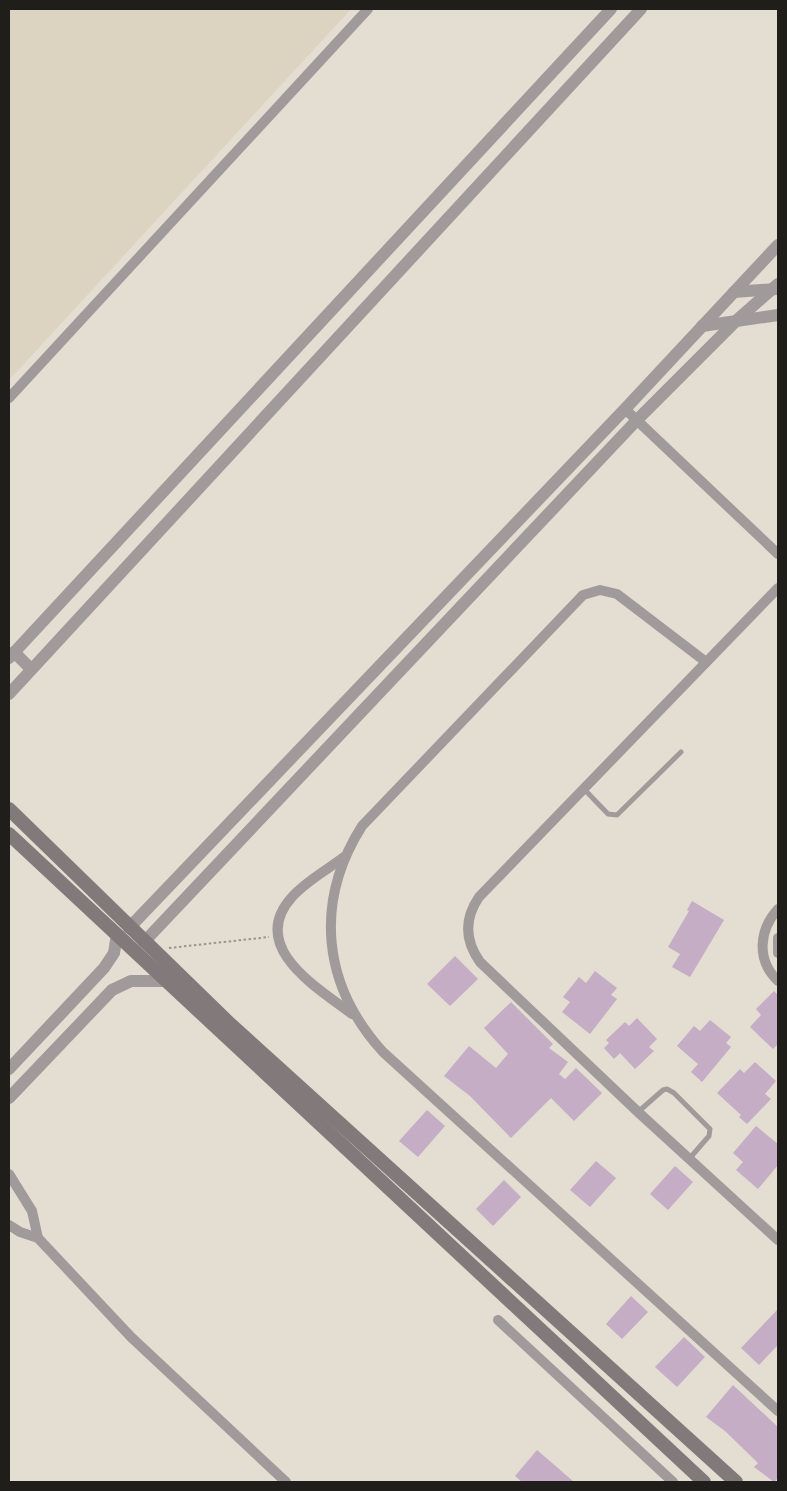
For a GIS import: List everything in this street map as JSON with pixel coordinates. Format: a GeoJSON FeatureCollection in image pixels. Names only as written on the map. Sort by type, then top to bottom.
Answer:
{"type":"FeatureCollection","features":[{"type":"Feature","properties":{"kind":"main road"},"geometry":{"type":"LineString","coordinates":[[9,809],[48,845],[165,981],[226,1029],[736,1482]]}},
{"type":"Feature","properties":{"kind":"main road"},"geometry":{"type":"LineString","coordinates":[[9,834],[123,931],[148,946],[226,1029],[704,1482]]}},
{"type":"Feature","properties":{"kind":"main road"},"geometry":{"type":"LineString","coordinates":[[36,857],[48,845]]}},
{"type":"Feature","properties":{"kind":"street"},"geometry":{"type":"LineString","coordinates":[[9,398],[368,9]]}},
{"type":"Feature","properties":{"kind":"street"},"geometry":{"type":"LineString","coordinates":[[32,669],[12,655],[611,9]]}},
{"type":"Feature","properties":{"kind":"street"},"geometry":{"type":"LineString","coordinates":[[9,694],[640,9]]}},
{"type":"Feature","properties":{"kind":"street"},"geometry":{"type":"LineString","coordinates":[[9,1069],[97,976],[114,952],[123,931],[625,409],[778,245]]}},
{"type":"Feature","properties":{"kind":"street"},"geometry":{"type":"LineString","coordinates":[[368,270],[386,285]]}},
{"type":"Feature","properties":{"kind":"street"},"geometry":{"type":"LineString","coordinates":[[734,292],[777,287]]}},
{"type":"Feature","properties":{"kind":"street"},"geometry":{"type":"LineString","coordinates":[[148,946],[637,420],[738,319],[777,287]]}},
{"type":"Feature","properties":{"kind":"street"},"geometry":{"type":"LineString","coordinates":[[702,326],[738,319],[778,315]]}},
{"type":"Feature","properties":{"kind":"street"},"geometry":{"type":"LineString","coordinates":[[625,409],[778,554]]}},
{"type":"Feature","properties":{"kind":"street"},"geometry":{"type":"LineString","coordinates":[[778,588],[479,897],[469,920],[468,937],[480,962],[638,1112],[778,1240]]}},
{"type":"Feature","properties":{"kind":"street"},"geometry":{"type":"LineString","coordinates":[[706,662],[617,594],[600,590],[583,594],[375,810],[362,826],[338,873],[331,908],[331,943],[338,978],[357,1018],[367,1035],[383,1052],[778,1411]]}},
{"type":"Feature","properties":{"kind":"street"},"geometry":{"type":"LineString","coordinates":[[345,857],[288,902],[281,918],[279,936],[283,952],[292,966],[357,1018]]}},
{"type":"Feature","properties":{"kind":"street"},"geometry":{"type":"LineString","coordinates":[[778,909],[768,922],[762,945],[765,962],[778,981]]}},
{"type":"Feature","properties":{"kind":"street"},"geometry":{"type":"LineString","coordinates":[[778,938],[778,953]]}},
{"type":"Feature","properties":{"kind":"street"},"geometry":{"type":"LineString","coordinates":[[97,976],[112,990]]}},
{"type":"Feature","properties":{"kind":"street"},"geometry":{"type":"LineString","coordinates":[[9,1098],[112,990],[131,981],[165,981]]}},
{"type":"Feature","properties":{"kind":"street"},"geometry":{"type":"LineString","coordinates":[[9,1174],[32,1210],[38,1238]]}},
{"type":"Feature","properties":{"kind":"street"},"geometry":{"type":"LineString","coordinates":[[9,1225],[20,1232],[38,1238],[131,1337],[286,1482]]}},
{"type":"Feature","properties":{"kind":"street"},"geometry":{"type":"LineString","coordinates":[[498,1320],[674,1482]]}},
{"type":"Feature","properties":{"kind":"lane"},"geometry":{"type":"LineString","coordinates":[[583,788],[608,814],[617,815],[681,752]]}},
{"type":"Feature","properties":{"kind":"lane"},"geometry":{"type":"LineString","coordinates":[[638,1112],[659,1092],[667,1089],[671,1091],[710,1129],[709,1136],[689,1159]]}},
{"type":"Feature","properties":{"kind":"path"},"geometry":{"type":"LineString","coordinates":[[148,946],[279,936]]}},
{"type":"Feature","properties":{"kind":"shaded area"},"geometry":{"type":"Polygon","coordinates":[[[9,9],[351,9],[9,380],[9,9]]]}},
{"type":"Feature","properties":{"kind":"building"},"geometry":{"type":"Polygon","coordinates":[[[692,901],[724,920],[690,977],[672,967],[680,954],[668,947],[689,911],[687,910],[692,901]]]}},
{"type":"Feature","properties":{"kind":"building"},"geometry":{"type":"Polygon","coordinates":[[[455,956],[478,979],[450,1006],[427,984],[455,956]]]}},
{"type":"Feature","properties":{"kind":"building"},"geometry":{"type":"Polygon","coordinates":[[[595,971],[617,988],[611,995],[617,999],[590,1034],[562,1012],[570,1002],[563,997],[579,977],[586,983],[595,971]]]}},
{"type":"Feature","properties":{"kind":"building"},"geometry":{"type":"Polygon","coordinates":[[[774,991],[778,995],[778,1044],[773,1049],[750,1027],[761,1015],[756,1009],[774,991]]]}},
{"type":"Feature","properties":{"kind":"building"},"geometry":{"type":"Polygon","coordinates":[[[511,1002],[553,1044],[549,1048],[568,1062],[559,1074],[565,1079],[576,1068],[602,1093],[574,1121],[551,1098],[511,1138],[470,1096],[444,1076],[469,1046],[496,1068],[508,1054],[484,1028],[511,1002]]]}},
{"type":"Feature","properties":{"kind":"building"},"geometry":{"type":"Polygon","coordinates":[[[637,1018],[657,1039],[649,1047],[654,1051],[635,1069],[620,1053],[614,1059],[604,1048],[609,1043],[606,1040],[625,1022],[629,1026],[637,1018]]]}},
{"type":"Feature","properties":{"kind":"building"},"geometry":{"type":"Polygon","coordinates":[[[710,1020],[731,1037],[726,1043],[731,1047],[702,1082],[691,1072],[698,1064],[677,1046],[694,1026],[700,1031],[710,1020]]]}},
{"type":"Feature","properties":{"kind":"building"},"geometry":{"type":"Polygon","coordinates":[[[755,1062],[776,1081],[765,1094],[771,1099],[747,1124],[739,1117],[741,1115],[717,1093],[740,1069],[744,1073],[755,1062]]]}},
{"type":"Feature","properties":{"kind":"building"},"geometry":{"type":"Polygon","coordinates":[[[427,1110],[445,1126],[418,1157],[399,1141],[427,1110]]]}},
{"type":"Feature","properties":{"kind":"building"},"geometry":{"type":"Polygon","coordinates":[[[756,1126],[778,1144],[778,1165],[758,1189],[736,1170],[743,1162],[733,1153],[756,1126]]]}},
{"type":"Feature","properties":{"kind":"building"},"geometry":{"type":"Polygon","coordinates":[[[596,1161],[616,1178],[590,1207],[570,1190],[596,1161]]]}},
{"type":"Feature","properties":{"kind":"building"},"geometry":{"type":"Polygon","coordinates":[[[675,1166],[693,1182],[668,1210],[650,1194],[675,1166]]]}},
{"type":"Feature","properties":{"kind":"building"},"geometry":{"type":"Polygon","coordinates":[[[504,1180],[521,1197],[493,1226],[476,1209],[504,1180]]]}},
{"type":"Feature","properties":{"kind":"building"},"geometry":{"type":"Polygon","coordinates":[[[631,1296],[648,1312],[622,1339],[606,1324],[631,1296]]]}},
{"type":"Feature","properties":{"kind":"building"},"geometry":{"type":"Polygon","coordinates":[[[778,1309],[778,1345],[759,1365],[741,1348],[778,1309]]]}},
{"type":"Feature","properties":{"kind":"building"},"geometry":{"type":"Polygon","coordinates":[[[684,1337],[705,1357],[677,1387],[655,1367],[684,1337]]]}},
{"type":"Feature","properties":{"kind":"building"},"geometry":{"type":"Polygon","coordinates":[[[733,1385],[778,1427],[778,1478],[774,1482],[754,1467],[758,1463],[725,1431],[706,1417],[733,1385]]]}},
{"type":"Feature","properties":{"kind":"building"},"geometry":{"type":"Polygon","coordinates":[[[537,1450],[574,1482],[522,1482],[515,1476],[537,1450]]]}}]}
